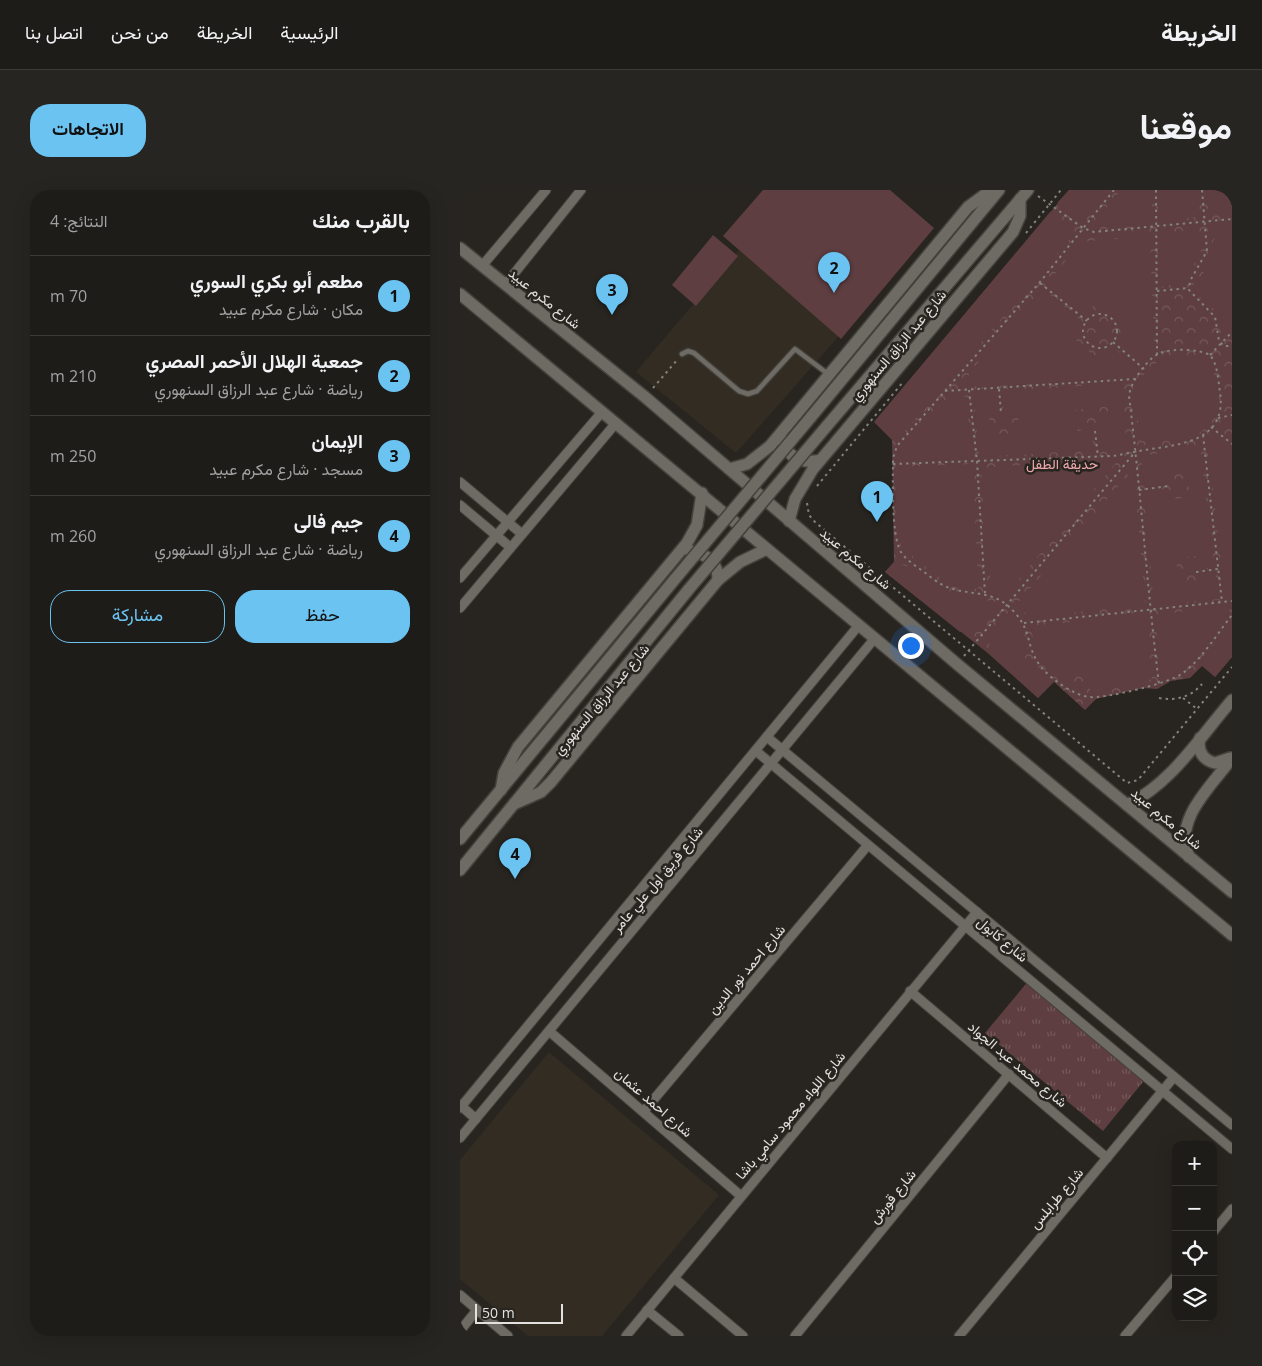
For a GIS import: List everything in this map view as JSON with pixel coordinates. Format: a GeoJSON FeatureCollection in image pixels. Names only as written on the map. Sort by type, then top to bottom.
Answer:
{"type":"FeatureCollection","features":[{"type":"Feature","properties":{"kind":"street"},"geometry":{"type":"LineString","coordinates":[[482,266],[546,190]]}},
{"type":"Feature","properties":{"kind":"street"},"geometry":{"type":"LineString","coordinates":[[505,285],[581,190]]}},
{"type":"Feature","properties":{"kind":"street"},"geometry":{"type":"LineString","coordinates":[[729,469],[738,468],[755,459],[781,434],[828,374],[968,207],[991,190]]}},
{"type":"Feature","properties":{"kind":"street"},"geometry":{"type":"LineString","coordinates":[[460,840],[999,190]]}},
{"type":"Feature","properties":{"kind":"street"},"geometry":{"type":"LineString","coordinates":[[514,804],[696,582],[1020,199],[1032,192]]}},
{"type":"Feature","properties":{"kind":"street","name":"شارع عبد الرزاق السنهوري"},"geometry":{"type":"LineString","coordinates":[[789,521],[800,489],[820,460],[1013,232],[1020,216],[1020,199]]}},
{"type":"Feature","properties":{"kind":"street","name":"شارع مكرم عبيد"},"geometry":{"type":"LineString","coordinates":[[460,248],[645,397],[957,664],[1232,892]]}},
{"type":"Feature","properties":{"kind":"street"},"geometry":{"type":"LineString","coordinates":[[460,294],[1232,935]]}},
{"type":"Feature","properties":{"kind":"street"},"geometry":{"type":"LineString","coordinates":[[460,578],[602,412]]}},
{"type":"Feature","properties":{"kind":"street"},"geometry":{"type":"LineString","coordinates":[[460,608],[616,423]]}},
{"type":"Feature","properties":{"kind":"street"},"geometry":{"type":"LineString","coordinates":[[781,434],[783,446],[791,455],[807,462],[820,460]]}},
{"type":"Feature","properties":{"kind":"street"},"geometry":{"type":"LineString","coordinates":[[460,482],[522,534]]}},
{"type":"Feature","properties":{"kind":"street"},"geometry":{"type":"LineString","coordinates":[[502,790],[504,773],[518,747],[682,550],[697,525],[702,494]]}},
{"type":"Feature","properties":{"kind":"street"},"geometry":{"type":"LineString","coordinates":[[460,505],[510,547]]}},
{"type":"Feature","properties":{"kind":"street","name":"شارع عبد الرزاق السنهوري"},"geometry":{"type":"LineString","coordinates":[[460,870],[514,804],[541,792],[552,782],[718,580],[740,562],[767,549]]}},
{"type":"Feature","properties":{"kind":"street"},"geometry":{"type":"LineString","coordinates":[[682,550],[698,552],[709,558],[716,568],[718,580]]}},
{"type":"Feature","properties":{"kind":"street","name":"شارع فريق اول علي عامر"},"geometry":{"type":"LineString","coordinates":[[460,1106],[859,625]]}},
{"type":"Feature","properties":{"kind":"street","name":"شارع فريق اول علي عامر"},"geometry":{"type":"LineString","coordinates":[[460,1138],[875,638]]}},
{"type":"Feature","properties":{"kind":"street"},"geometry":{"type":"LineString","coordinates":[[1127,805],[1159,785],[1232,700]]}},
{"type":"Feature","properties":{"kind":"street","name":"شارع كابول"},"geometry":{"type":"LineString","coordinates":[[767,737],[1232,1125]]}},
{"type":"Feature","properties":{"kind":"street"},"geometry":{"type":"LineString","coordinates":[[1200,738],[1199,749],[1209,762],[1220,763],[1232,758]]}},
{"type":"Feature","properties":{"kind":"street","name":"شارع كابول"},"geometry":{"type":"LineString","coordinates":[[756,751],[1232,1149]]}},
{"type":"Feature","properties":{"kind":"street"},"geometry":{"type":"LineString","coordinates":[[1190,857],[1184,838],[1188,818],[1232,758]]}},
{"type":"Feature","properties":{"kind":"street","name":"شارع احمد نور الدين"},"geometry":{"type":"LineString","coordinates":[[644,1111],[868,845]]}},
{"type":"Feature","properties":{"kind":"street","name":"شارع اللواء محمود سامي باشا"},"geometry":{"type":"LineString","coordinates":[[626,1336],[977,912]]}},
{"type":"Feature","properties":{"kind":"street","name":"شارع محمد عبد الجواد"},"geometry":{"type":"LineString","coordinates":[[910,991],[1107,1158]]}},
{"type":"Feature","properties":{"kind":"street","name":"شارع احمد عثمان"},"geometry":{"type":"LineString","coordinates":[[549,1031],[741,1196]]}},
{"type":"Feature","properties":{"kind":"street","name":"شارع قورش"},"geometry":{"type":"LineString","coordinates":[[795,1336],[1009,1074]]}},
{"type":"Feature","properties":{"kind":"street","name":"شارع طرابلس"},"geometry":{"type":"LineString","coordinates":[[959,1336],[1174,1077]]}},
{"type":"Feature","properties":{"kind":"street"},"geometry":{"type":"LineString","coordinates":[[460,1106],[476,1119]]}},
{"type":"Feature","properties":{"kind":"street"},"geometry":{"type":"LineString","coordinates":[[1214,1231],[1232,1209]]}},
{"type":"Feature","properties":{"kind":"street"},"geometry":{"type":"LineString","coordinates":[[674,1278],[743,1336]]}},
{"type":"Feature","properties":{"kind":"street"},"geometry":{"type":"LineString","coordinates":[[1125,1336],[1172,1281]]}},
{"type":"Feature","properties":{"kind":"street"},"geometry":{"type":"LineString","coordinates":[[460,1295],[508,1336]]}},
{"type":"Feature","properties":{"kind":"street"},"geometry":{"type":"LineString","coordinates":[[460,1330],[477,1310]]}},
{"type":"Feature","properties":{"kind":"street"},"geometry":{"type":"LineString","coordinates":[[647,1310],[679,1336]]}},
{"type":"Feature","properties":{"kind":"lane"},"geometry":{"type":"LineString","coordinates":[[682,354],[688,351],[694,353],[739,391],[748,394],[757,392],[796,349],[828,374]]}},
{"type":"Feature","properties":{"kind":"path"},"geometry":{"type":"LineString","coordinates":[[1114,190],[1040,282],[900,442],[895,451],[893,464],[896,536],[901,551],[912,563],[941,584],[959,590],[985,594],[1006,605],[1024,623],[1034,653],[1042,667],[1056,680],[1081,696],[1094,698],[1159,684],[1177,678],[1188,670],[1232,615]]}},
{"type":"Feature","properties":{"kind":"path"},"geometry":{"type":"LineString","coordinates":[[1156,190],[1157,355]]}},
{"type":"Feature","properties":{"kind":"path"},"geometry":{"type":"LineString","coordinates":[[1202,190],[1207,251],[1190,280],[1189,288],[1192,294],[1215,317],[1217,338],[1221,344],[1232,346]]}},
{"type":"Feature","properties":{"kind":"path"},"geometry":{"type":"LineString","coordinates":[[1032,192],[1083,228],[1099,233],[1232,220]]}},
{"type":"Feature","properties":{"kind":"path"},"geometry":{"type":"LineString","coordinates":[[1040,282],[1087,321]]}},
{"type":"Feature","properties":{"kind":"path"},"geometry":{"type":"LineString","coordinates":[[1156,291],[1189,288]]}},
{"type":"Feature","properties":{"kind":"path"},"geometry":{"type":"LineString","coordinates":[[1096,315],[1111,318],[1117,327],[1113,342],[1104,348],[1089,345],[1083,330],[1087,321],[1096,315]]}},
{"type":"Feature","properties":{"kind":"path"},"geometry":{"type":"LineString","coordinates":[[1210,355],[1232,332]]}},
{"type":"Feature","properties":{"kind":"path"},"geometry":{"type":"LineString","coordinates":[[1113,342],[1144,369]]}},
{"type":"Feature","properties":{"kind":"path"},"geometry":{"type":"LineString","coordinates":[[893,464],[1098,457],[1136,451],[1190,443],[1203,435],[1218,418],[1221,401],[1215,364],[1210,355],[1196,351],[1169,351],[1157,355],[1134,379],[1130,396],[1136,451],[1150,611],[1159,684]]}},
{"type":"Feature","properties":{"kind":"path"},"geometry":{"type":"LineString","coordinates":[[645,397],[682,354]]}},
{"type":"Feature","properties":{"kind":"path"},"geometry":{"type":"LineString","coordinates":[[945,391],[1134,379]]}},
{"type":"Feature","properties":{"kind":"path"},"geometry":{"type":"LineString","coordinates":[[999,389],[1001,413]]}},
{"type":"Feature","properties":{"kind":"path"},"geometry":{"type":"LineString","coordinates":[[970,390],[977,461],[985,594]]}},
{"type":"Feature","properties":{"kind":"path"},"geometry":{"type":"LineString","coordinates":[[1218,418],[1232,415]]}},
{"type":"Feature","properties":{"kind":"path"},"geometry":{"type":"LineString","coordinates":[[1211,427],[1232,444]]}},
{"type":"Feature","properties":{"kind":"path"},"geometry":{"type":"LineString","coordinates":[[1096,431],[1098,457]]}},
{"type":"Feature","properties":{"kind":"path"},"geometry":{"type":"LineString","coordinates":[[1203,435],[1222,602]]}},
{"type":"Feature","properties":{"kind":"path"},"geometry":{"type":"LineString","coordinates":[[957,664],[1136,451]]}},
{"type":"Feature","properties":{"kind":"path"},"geometry":{"type":"LineString","coordinates":[[1139,490],[1169,486]]}},
{"type":"Feature","properties":{"kind":"path"},"geometry":{"type":"LineString","coordinates":[[808,500],[807,510],[812,519],[1127,783],[1138,780],[1232,667]]}},
{"type":"Feature","properties":{"kind":"path"},"geometry":{"type":"LineString","coordinates":[[1196,572],[1218,569]]}},
{"type":"Feature","properties":{"kind":"path"},"geometry":{"type":"LineString","coordinates":[[1024,623],[1232,601]]}},
{"type":"Feature","properties":{"kind":"path"},"geometry":{"type":"LineString","coordinates":[[1159,698],[1183,697],[1194,692],[1202,684]]}},
{"type":"Feature","properties":{"kind":"path"},"geometry":{"type":"LineString","coordinates":[[1183,697],[1197,709]]}},
{"type":"Feature","properties":{"kind":"shaded area"},"geometry":{"type":"Polygon","coordinates":[[[739,250],[839,336],[736,453],[636,372],[739,250]]]}},
{"type":"Feature","properties":{"kind":"shaded area"},"geometry":{"type":"Polygon","coordinates":[[[549,1052],[719,1195],[602,1336],[528,1336],[460,1279],[460,1160],[549,1052]]]}},
{"type":"Feature","properties":{"kind":"green space"},"geometry":{"type":"Polygon","coordinates":[[[763,190],[890,190],[934,228],[841,339],[723,236],[763,190]]]}},
{"type":"Feature","properties":{"kind":"green space","name":"حديقة الطفل"},"geometry":{"type":"Polygon","coordinates":[[[1069,190],[1232,190],[1232,657],[1215,677],[1202,666],[1190,678],[1171,681],[1157,689],[1143,688],[1096,699],[1085,710],[1054,682],[1038,698],[989,654],[885,572],[894,562],[892,440],[874,422],[1069,190]]]}},
{"type":"Feature","properties":{"kind":"green space"},"geometry":{"type":"Polygon","coordinates":[[[1069,190],[1109,190],[1083,219],[1077,218],[1057,203],[1069,190]]]}},
{"type":"Feature","properties":{"kind":"green space"},"geometry":{"type":"Polygon","coordinates":[[[1121,190],[1152,190],[1152,223],[1095,226],[1095,221],[1121,190]]]}},
{"type":"Feature","properties":{"kind":"green space"},"geometry":{"type":"Polygon","coordinates":[[[1160,190],[1197,190],[1197,201],[1201,216],[1160,222],[1160,190]]]}},
{"type":"Feature","properties":{"kind":"green space"},"geometry":{"type":"Polygon","coordinates":[[[1206,190],[1232,190],[1232,214],[1209,210],[1206,190]]]}},
{"type":"Feature","properties":{"kind":"green space"},"geometry":{"type":"Polygon","coordinates":[[[1050,212],[1070,228],[1071,237],[898,439],[876,420],[1050,212]]]}},
{"type":"Feature","properties":{"kind":"green space"},"geometry":{"type":"Polygon","coordinates":[[[1232,225],[1232,329],[1224,337],[1220,314],[1195,293],[1193,286],[1214,259],[1213,241],[1223,227],[1232,225]]]}},
{"type":"Feature","properties":{"kind":"green space"},"geometry":{"type":"Polygon","coordinates":[[[1186,231],[1198,236],[1201,244],[1201,256],[1176,284],[1160,287],[1161,234],[1186,231]]]}},
{"type":"Feature","properties":{"kind":"green space"},"geometry":{"type":"Polygon","coordinates":[[[713,235],[738,256],[696,306],[672,285],[713,235]]]}},
{"type":"Feature","properties":{"kind":"green space"},"geometry":{"type":"Polygon","coordinates":[[[1150,236],[1154,348],[1143,364],[1120,343],[1125,333],[1122,325],[1095,303],[1086,315],[1047,284],[1081,242],[1150,236]]]}},
{"type":"Feature","properties":{"kind":"green space"},"geometry":{"type":"Polygon","coordinates":[[[1043,289],[1082,321],[1071,336],[1094,356],[1105,358],[1115,349],[1139,368],[1131,376],[1126,377],[980,387],[970,385],[967,381],[970,372],[1043,289]]]}},
{"type":"Feature","properties":{"kind":"green space"},"geometry":{"type":"Polygon","coordinates":[[[1201,357],[1213,372],[1218,387],[1219,402],[1214,417],[1202,431],[1189,440],[1142,441],[1138,430],[1137,400],[1142,378],[1161,360],[1201,357]]]}},
{"type":"Feature","properties":{"kind":"green space"},"geometry":{"type":"Polygon","coordinates":[[[1120,383],[1126,439],[1120,447],[1101,450],[1099,429],[1111,427],[1109,406],[1075,410],[1077,431],[1092,429],[1093,450],[979,457],[974,395],[998,392],[1000,417],[989,418],[990,435],[1019,433],[1018,416],[1004,417],[1002,392],[1120,383]]]}},
{"type":"Feature","properties":{"kind":"green space"},"geometry":{"type":"Polygon","coordinates":[[[957,394],[966,397],[972,457],[895,461],[900,451],[946,400],[957,394]]]}},
{"type":"Feature","properties":{"kind":"green space"},"geometry":{"type":"Polygon","coordinates":[[[1210,433],[1232,448],[1232,596],[1225,597],[1207,435],[1210,433]]]}},
{"type":"Feature","properties":{"kind":"green space"},"geometry":{"type":"Polygon","coordinates":[[[1200,448],[1214,567],[1198,569],[1196,556],[1176,558],[1179,587],[1199,585],[1198,574],[1215,572],[1219,599],[1154,605],[1144,491],[1166,489],[1168,500],[1190,497],[1187,469],[1165,472],[1166,485],[1144,487],[1141,456],[1200,448]]]}},
{"type":"Feature","properties":{"kind":"green space"},"geometry":{"type":"Polygon","coordinates":[[[1119,459],[1004,597],[992,582],[988,569],[981,468],[1119,459]]]}},
{"type":"Feature","properties":{"kind":"green space"},"geometry":{"type":"Polygon","coordinates":[[[973,464],[978,589],[947,583],[901,547],[895,467],[973,464]]]}},
{"type":"Feature","properties":{"kind":"green space"},"geometry":{"type":"Polygon","coordinates":[[[1130,473],[1134,475],[1145,604],[1036,617],[1028,615],[1016,605],[1130,473]]]}},
{"type":"Feature","properties":{"kind":"green space"},"geometry":{"type":"Polygon","coordinates":[[[894,562],[914,569],[950,595],[997,602],[978,626],[969,626],[960,632],[885,572],[894,562]]]}},
{"type":"Feature","properties":{"kind":"green space"},"geometry":{"type":"Polygon","coordinates":[[[1230,606],[1217,630],[1185,668],[1173,675],[1161,677],[1155,615],[1230,606]]]}},
{"type":"Feature","properties":{"kind":"green space"},"geometry":{"type":"Polygon","coordinates":[[[1008,613],[1018,619],[1024,632],[1027,664],[1040,668],[1053,681],[1038,698],[989,654],[990,634],[1008,613]]]}},
{"type":"Feature","properties":{"kind":"green space"},"geometry":{"type":"Polygon","coordinates":[[[1138,616],[1144,618],[1147,622],[1152,679],[1091,694],[1089,684],[1074,671],[1065,681],[1046,663],[1038,651],[1031,626],[1138,616]]]}},
{"type":"Feature","properties":{"kind":"green space"},"geometry":{"type":"Polygon","coordinates":[[[1232,622],[1232,657],[1215,677],[1199,662],[1232,622]]]}},
{"type":"Feature","properties":{"kind":"green space"},"geometry":{"type":"Polygon","coordinates":[[[1030,979],[1147,1077],[1103,1131],[985,1033],[1030,979]]]}},
{"type":"Feature","properties":{"kind":"place","name":"جمعية الهلال الأحمر المصري"},"geometry":{"type":"Point","coordinates":[834,293]}},
{"type":"Feature","properties":{"kind":"place","name":"الإيمان"},"geometry":{"type":"Point","coordinates":[612,315]}},
{"type":"Feature","properties":{"kind":"place","name":"مطعم أبو بكري السوري"},"geometry":{"type":"Point","coordinates":[877,522]}},
{"type":"Feature","properties":{"kind":"place","name":"جيم فالى"},"geometry":{"type":"Point","coordinates":[515,879]}}]}
